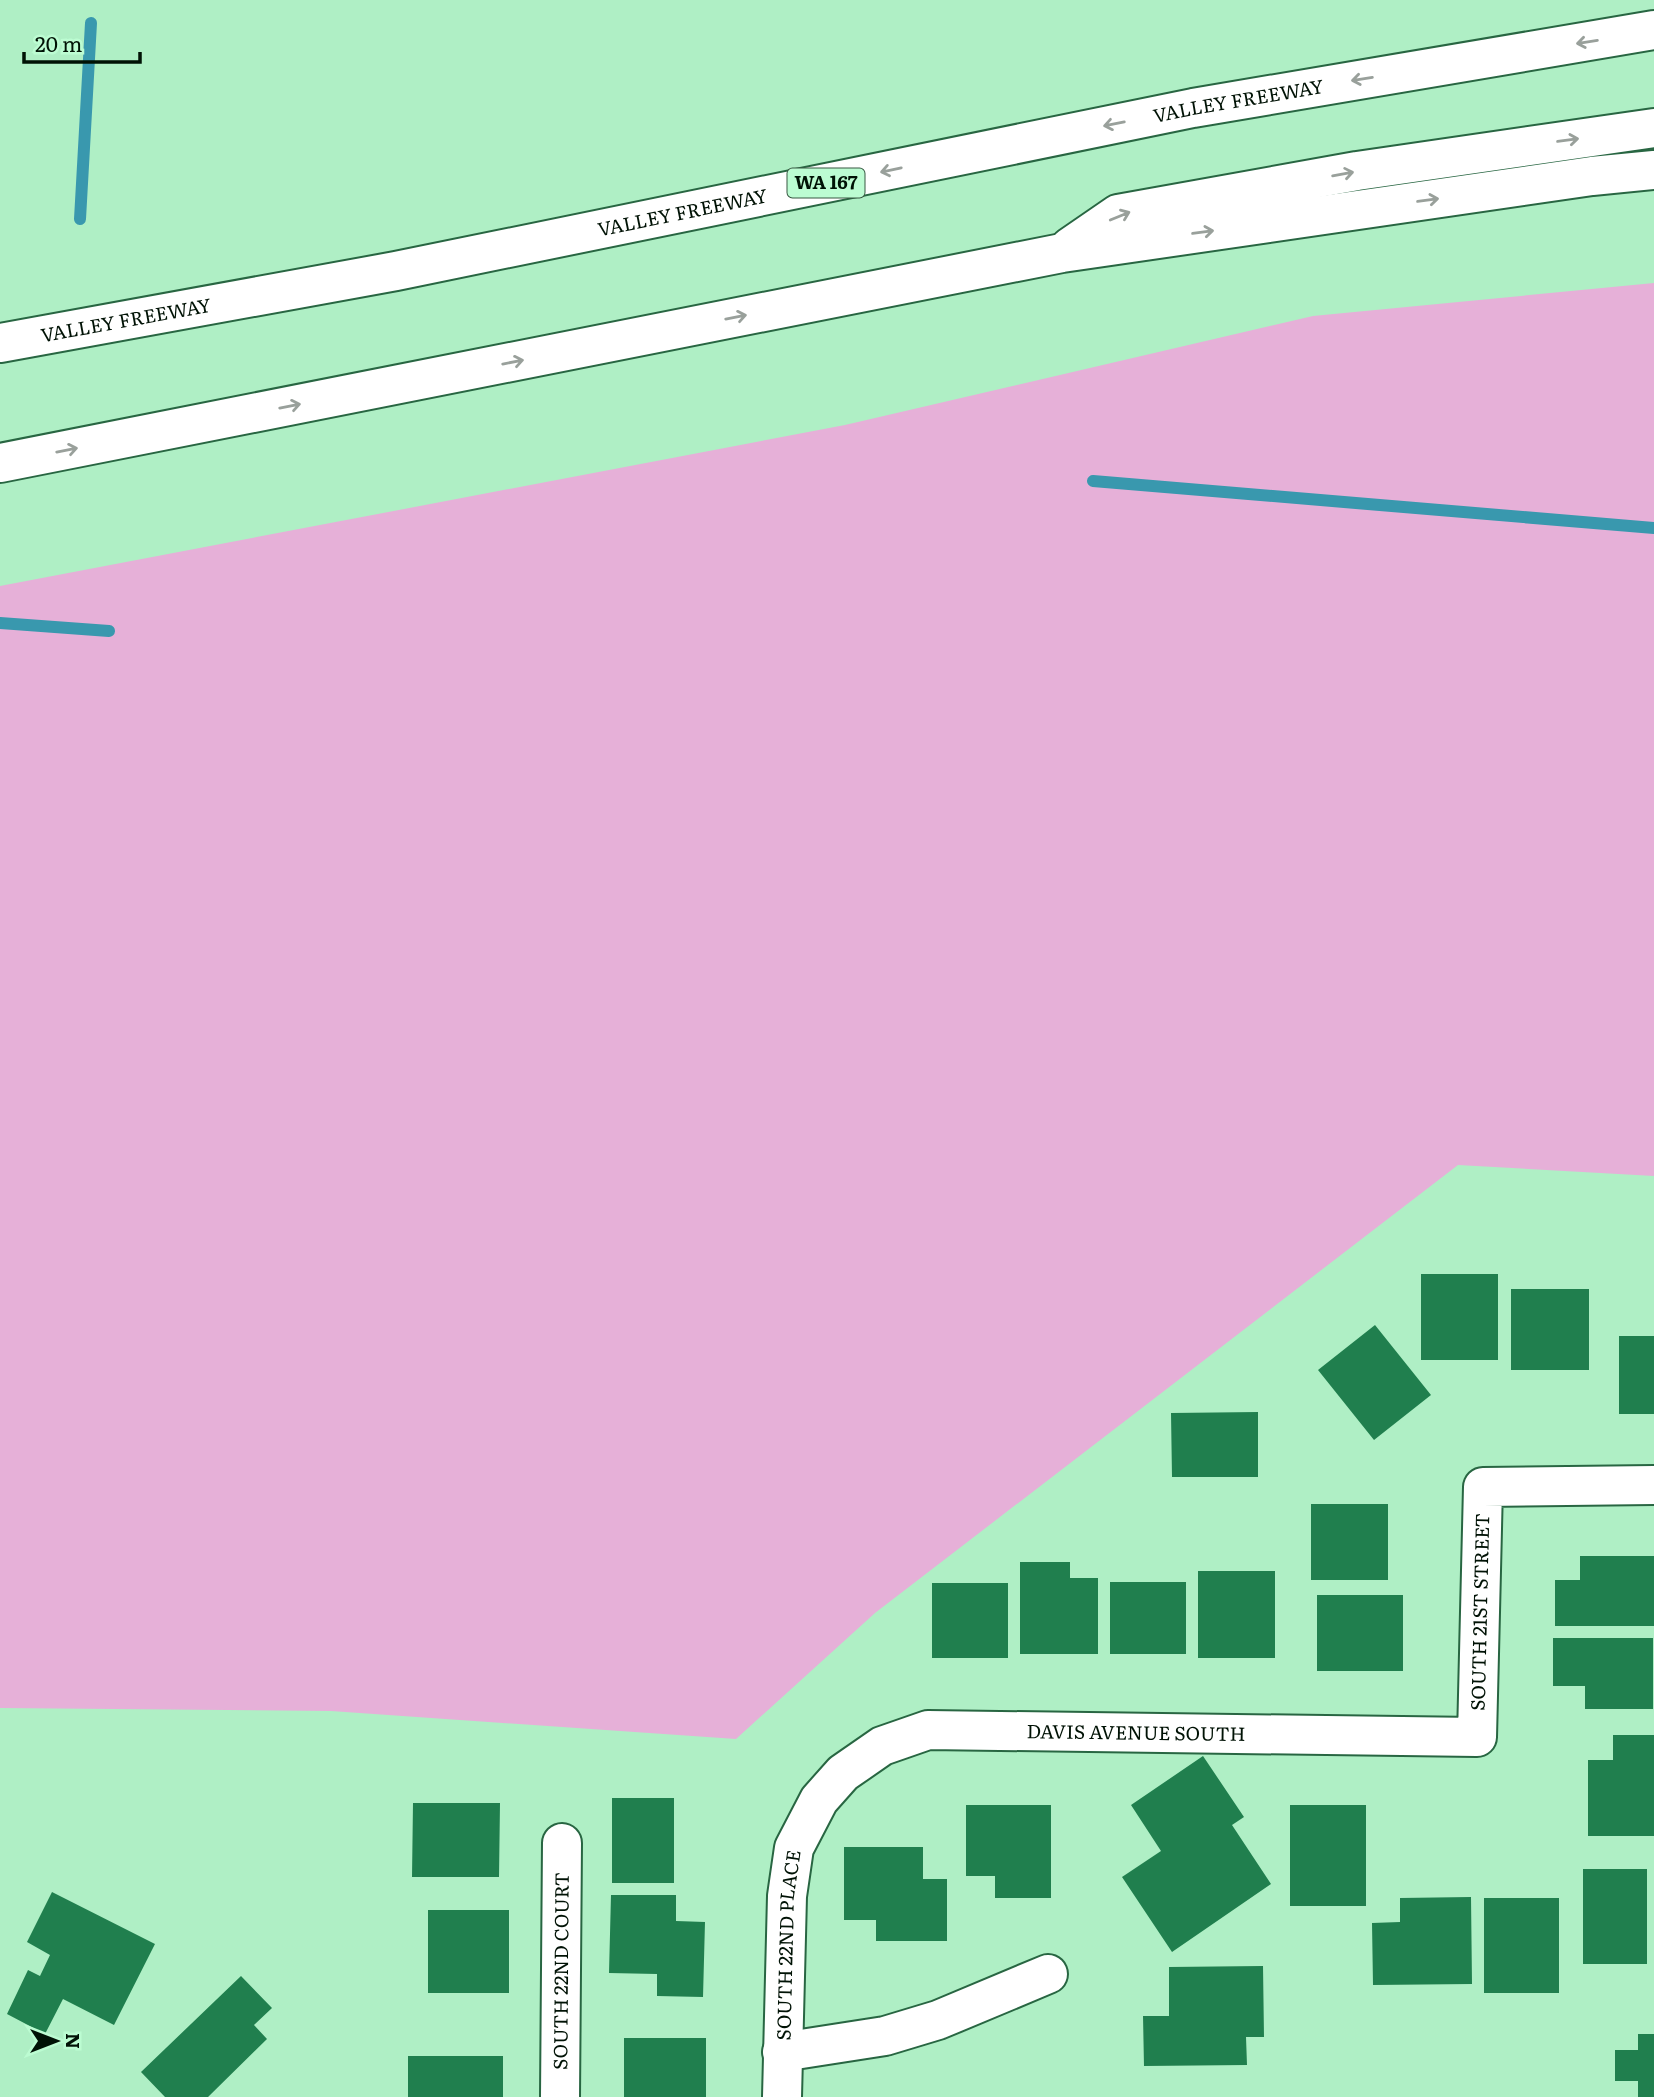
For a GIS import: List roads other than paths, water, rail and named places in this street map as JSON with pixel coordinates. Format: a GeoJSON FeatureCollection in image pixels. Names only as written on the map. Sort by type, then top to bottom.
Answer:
{"type":"FeatureCollection","features":[{"type":"Feature","properties":{"kind":"main road","name":"VALLEY FREEWAY"},"geometry":{"type":"LineString","coordinates":[[0,343],[396,271],[1193,108],[1654,30]]}},
{"type":"Feature","properties":{"kind":"main road"},"geometry":{"type":"LineString","coordinates":[[1062,253],[1118,215],[1357,171],[1654,128]]}},
{"type":"Feature","properties":{"kind":"main road"},"geometry":{"type":"LineString","coordinates":[[0,463],[1062,253],[1592,176],[1654,170]]}},
{"type":"Feature","properties":{"kind":"main road","name":"SOUTH 21ST STREET"},"geometry":{"type":"LineString","coordinates":[[1477,1737],[1483,1487],[1654,1485]]}},
{"type":"Feature","properties":{"kind":"main road","name":"DAVIS AVENUE SOUTH"},"geometry":{"type":"LineString","coordinates":[[819,1800],[843,1773],[882,1746],[928,1730],[1477,1737]]}},
{"type":"Feature","properties":{"kind":"main road","name":"SOUTH 22ND PLACE"},"geometry":{"type":"LineString","coordinates":[[782,2097],[789,1884],[794,1848],[819,1800]]}},
{"type":"Feature","properties":{"kind":"main road","name":"SOUTH 22ND COURT"},"geometry":{"type":"LineString","coordinates":[[561,2097],[562,1843]]}},
{"type":"Feature","properties":{"kind":"main road"},"geometry":{"type":"LineString","coordinates":[[782,2052],[885,2036],[938,2020],[1048,1974]]}},
{"type":"Feature","properties":{"kind":"waterway"},"geometry":{"type":"LineString","coordinates":[[80,219],[91,23]]}},
{"type":"Feature","properties":{"kind":"waterway"},"geometry":{"type":"LineString","coordinates":[[1093,481],[1654,528]]}},
{"type":"Feature","properties":{"kind":"waterway"},"geometry":{"type":"LineString","coordinates":[[0,623],[109,631]]}}]}
